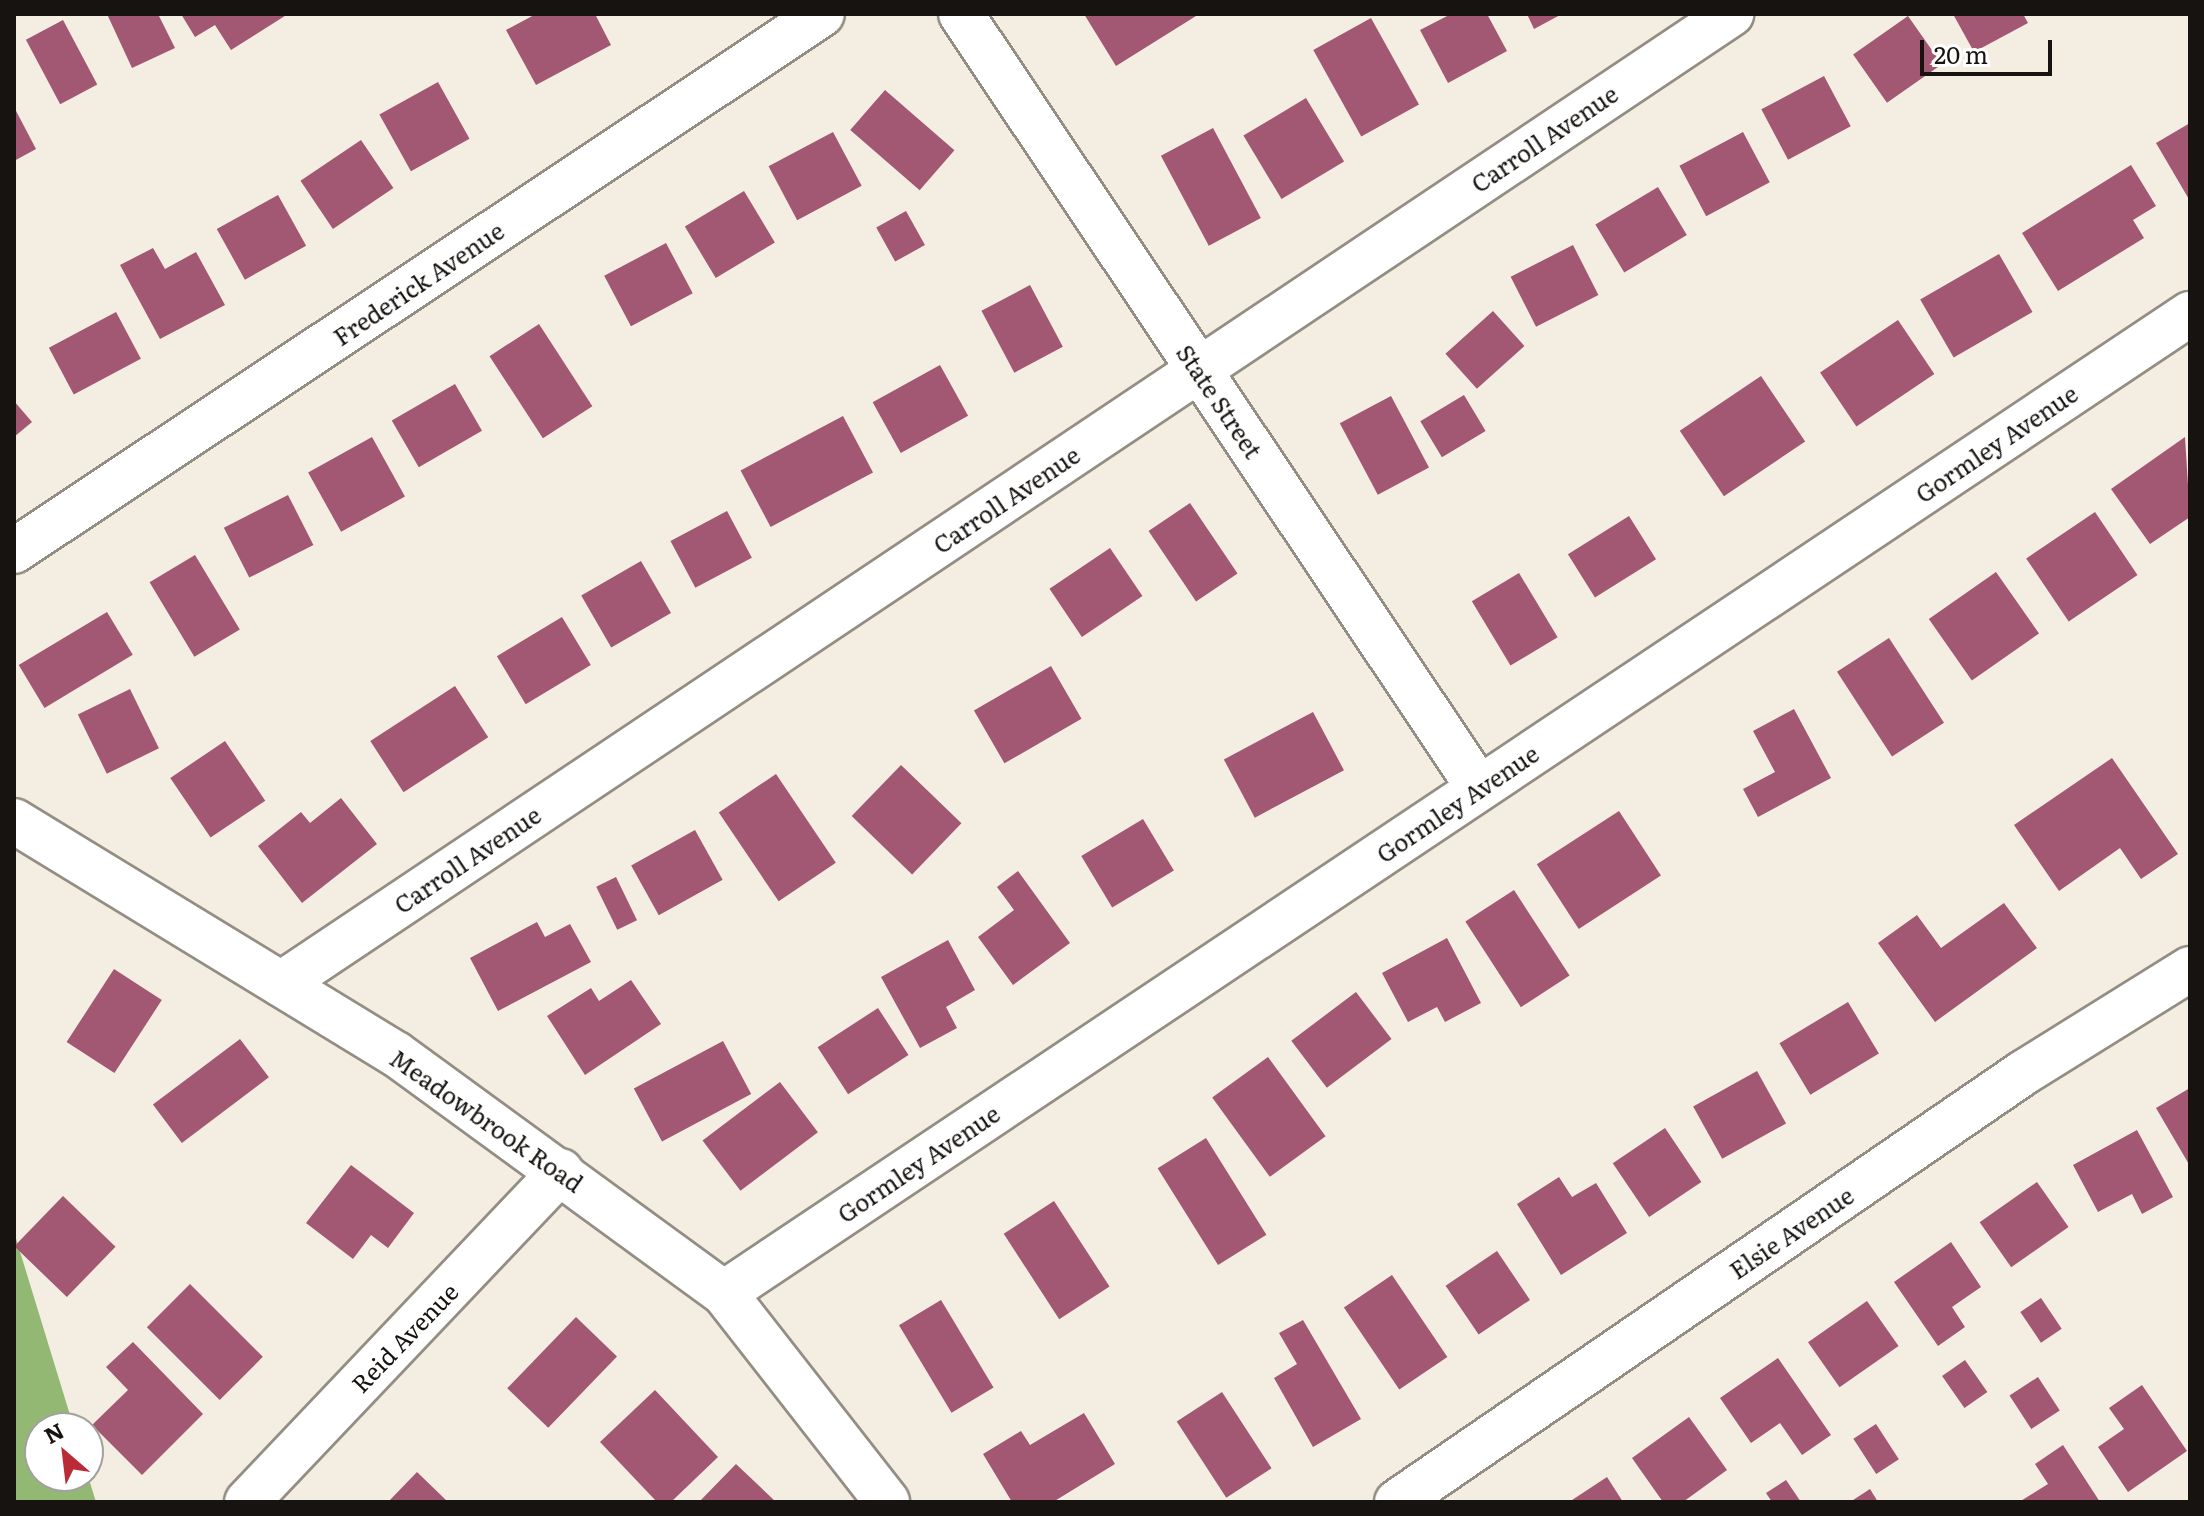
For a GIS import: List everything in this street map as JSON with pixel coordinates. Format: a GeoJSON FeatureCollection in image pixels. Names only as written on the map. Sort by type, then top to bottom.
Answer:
{"type":"FeatureCollection","features":[{"type":"Feature","properties":{"kind":"street","name":"Frederick Avenue"},"geometry":{"type":"LineString","coordinates":[[14,551],[822,14]]}},
{"type":"Feature","properties":{"kind":"street","name":"State Street"},"geometry":{"type":"LineString","coordinates":[[961,14],[1479,788]]}},
{"type":"Feature","properties":{"kind":"street","name":"Carroll Avenue"},"geometry":{"type":"LineString","coordinates":[[281,984],[1731,14]]}},
{"type":"Feature","properties":{"kind":"street","name":"Gormley Avenue"},"geometry":{"type":"LineString","coordinates":[[724,1293],[2190,314]]}},
{"type":"Feature","properties":{"kind":"street","name":"Meadowbrook Road"},"geometry":{"type":"LineString","coordinates":[[14,821],[396,1054],[561,1171],[724,1293],[887,1502]]}},
{"type":"Feature","properties":{"kind":"street","name":"Elsie Avenue"},"geometry":{"type":"LineString","coordinates":[[1397,1502],[2023,1073],[2190,969]]}},
{"type":"Feature","properties":{"kind":"street","name":"Reid Avenue"},"geometry":{"type":"LineString","coordinates":[[247,1502],[561,1171]]}},
{"type":"Feature","properties":{"kind":"green space"},"geometry":{"type":"Polygon","coordinates":[[[14,1232],[69,1412],[24,1412],[24,1492],[93,1492],[96,1502],[14,1502],[14,1232]]]}},
{"type":"Feature","properties":{"kind":"building"},"geometry":{"type":"Polygon","coordinates":[[[107,14],[158,14],[175,48],[132,68],[107,14]]]}},
{"type":"Feature","properties":{"kind":"building"},"geometry":{"type":"Polygon","coordinates":[[[181,14],[288,14],[231,50],[215,25],[195,37],[181,14]]]}},
{"type":"Feature","properties":{"kind":"building"},"geometry":{"type":"Polygon","coordinates":[[[536,14],[595,14],[611,45],[536,85],[506,30],[536,14]]]}},
{"type":"Feature","properties":{"kind":"building"},"geometry":{"type":"Polygon","coordinates":[[[1084,14],[1194,14],[1196,16],[1116,66],[1084,14]]]}},
{"type":"Feature","properties":{"kind":"building"},"geometry":{"type":"Polygon","coordinates":[[[1451,14],[1487,14],[1507,51],[1448,83],[1420,30],[1451,14]]]}},
{"type":"Feature","properties":{"kind":"building"},"geometry":{"type":"Polygon","coordinates":[[[1527,14],[1562,14],[1534,29],[1527,14]]]}},
{"type":"Feature","properties":{"kind":"building"},"geometry":{"type":"Polygon","coordinates":[[[1953,14],[2023,14],[2028,23],[1974,52],[1953,14]]]}},
{"type":"Feature","properties":{"kind":"building"},"geometry":{"type":"Polygon","coordinates":[[[1908,16],[1942,64],[1887,103],[1853,54],[1908,16]]]}},
{"type":"Feature","properties":{"kind":"building"},"geometry":{"type":"Polygon","coordinates":[[[1371,18],[1419,105],[1361,137],[1313,50],[1371,18]]]}},
{"type":"Feature","properties":{"kind":"building"},"geometry":{"type":"Polygon","coordinates":[[[63,20],[97,84],[60,104],[26,40],[63,20]]]}},
{"type":"Feature","properties":{"kind":"building"},"geometry":{"type":"Polygon","coordinates":[[[1824,76],[1851,126],[1788,160],[1761,109],[1824,76]]]}},
{"type":"Feature","properties":{"kind":"building"},"geometry":{"type":"Polygon","coordinates":[[[438,82],[470,139],[411,171],[379,114],[438,82]]]}},
{"type":"Feature","properties":{"kind":"building"},"geometry":{"type":"Polygon","coordinates":[[[885,90],[954,150],[920,190],[850,130],[885,90]]]}},
{"type":"Feature","properties":{"kind":"building"},"geometry":{"type":"Polygon","coordinates":[[[1306,98],[1344,161],[1282,199],[1243,136],[1306,98]]]}},
{"type":"Feature","properties":{"kind":"building"},"geometry":{"type":"Polygon","coordinates":[[[14,107],[36,149],[14,161],[14,107]]]}},
{"type":"Feature","properties":{"kind":"building"},"geometry":{"type":"Polygon","coordinates":[[[2190,123],[2190,201],[2156,143],[2190,123]]]}},
{"type":"Feature","properties":{"kind":"building"},"geometry":{"type":"Polygon","coordinates":[[[1213,128],[1261,218],[1209,246],[1161,156],[1213,128]]]}},
{"type":"Feature","properties":{"kind":"building"},"geometry":{"type":"Polygon","coordinates":[[[833,132],[862,186],[797,220],[769,166],[833,132]]]}},
{"type":"Feature","properties":{"kind":"building"},"geometry":{"type":"Polygon","coordinates":[[[1743,132],[1770,182],[1706,216],[1679,166],[1743,132]]]}},
{"type":"Feature","properties":{"kind":"building"},"geometry":{"type":"Polygon","coordinates":[[[361,140],[393,188],[333,229],[300,181],[361,140]]]}},
{"type":"Feature","properties":{"kind":"building"},"geometry":{"type":"Polygon","coordinates":[[[2131,165],[2156,206],[2133,220],[2144,238],[2058,291],[2022,233],[2131,165]]]}},
{"type":"Feature","properties":{"kind":"building"},"geometry":{"type":"Polygon","coordinates":[[[1658,187],[1687,235],[1624,273],[1595,225],[1658,187]]]}},
{"type":"Feature","properties":{"kind":"building"},"geometry":{"type":"Polygon","coordinates":[[[744,191],[775,242],[716,278],[685,227],[744,191]]]}},
{"type":"Feature","properties":{"kind":"building"},"geometry":{"type":"Polygon","coordinates":[[[278,195],[306,246],[245,280],[217,229],[278,195]]]}},
{"type":"Feature","properties":{"kind":"building"},"geometry":{"type":"Polygon","coordinates":[[[906,211],[925,245],[895,262],[876,227],[906,211]]]}},
{"type":"Feature","properties":{"kind":"building"},"geometry":{"type":"Polygon","coordinates":[[[666,243],[693,293],[631,326],[604,276],[666,243]]]}},
{"type":"Feature","properties":{"kind":"building"},"geometry":{"type":"Polygon","coordinates":[[[1573,245],[1598,295],[1536,327],[1511,277],[1573,245]]]}},
{"type":"Feature","properties":{"kind":"building"},"geometry":{"type":"Polygon","coordinates":[[[153,248],[165,269],[196,252],[225,305],[160,339],[120,265],[153,248]]]}},
{"type":"Feature","properties":{"kind":"building"},"geometry":{"type":"Polygon","coordinates":[[[1999,254],[2032,312],[1954,358],[1920,300],[1999,254]]]}},
{"type":"Feature","properties":{"kind":"building"},"geometry":{"type":"Polygon","coordinates":[[[1030,285],[1063,347],[1014,373],[981,311],[1030,285]]]}},
{"type":"Feature","properties":{"kind":"building"},"geometry":{"type":"Polygon","coordinates":[[[1493,311],[1524,346],[1477,389],[1445,354],[1493,311]]]}},
{"type":"Feature","properties":{"kind":"building"},"geometry":{"type":"Polygon","coordinates":[[[116,312],[141,359],[74,394],[49,348],[116,312]]]}},
{"type":"Feature","properties":{"kind":"building"},"geometry":{"type":"Polygon","coordinates":[[[1898,320],[1934,374],[1856,426],[1820,373],[1898,320]]]}},
{"type":"Feature","properties":{"kind":"building"},"geometry":{"type":"Polygon","coordinates":[[[539,324],[592,406],[543,438],[490,356],[539,324]]]}},
{"type":"Feature","properties":{"kind":"building"},"geometry":{"type":"Polygon","coordinates":[[[940,365],[968,416],[901,453],[873,402],[940,365]]]}},
{"type":"Feature","properties":{"kind":"building"},"geometry":{"type":"Polygon","coordinates":[[[1761,376],[1805,441],[1724,496],[1680,431],[1761,376]]]}},
{"type":"Feature","properties":{"kind":"building"},"geometry":{"type":"Polygon","coordinates":[[[455,384],[482,431],[419,467],[392,420],[455,384]]]}},
{"type":"Feature","properties":{"kind":"building"},"geometry":{"type":"Polygon","coordinates":[[[1464,395],[1486,431],[1442,457],[1420,421],[1464,395]]]}},
{"type":"Feature","properties":{"kind":"building"},"geometry":{"type":"Polygon","coordinates":[[[1391,396],[1429,468],[1378,495],[1340,423],[1391,396]]]}},
{"type":"Feature","properties":{"kind":"building"},"geometry":{"type":"Polygon","coordinates":[[[14,401],[32,422],[14,437],[14,401]]]}},
{"type":"Feature","properties":{"kind":"building"},"geometry":{"type":"Polygon","coordinates":[[[843,416],[873,473],[771,527],[741,470],[843,416]]]}},
{"type":"Feature","properties":{"kind":"building"},"geometry":{"type":"Polygon","coordinates":[[[372,437],[405,496],[341,532],[308,472],[372,437]]]}},
{"type":"Feature","properties":{"kind":"building"},"geometry":{"type":"Polygon","coordinates":[[[2185,437],[2190,517],[2150,544],[2111,489],[2185,437]]]}},
{"type":"Feature","properties":{"kind":"building"},"geometry":{"type":"Polygon","coordinates":[[[288,495],[313,545],[249,578],[224,528],[288,495]]]}},
{"type":"Feature","properties":{"kind":"building"},"geometry":{"type":"Polygon","coordinates":[[[1190,503],[1238,573],[1196,601],[1149,531],[1190,503]]]}},
{"type":"Feature","properties":{"kind":"building"},"geometry":{"type":"Polygon","coordinates":[[[727,511],[752,558],[695,588],[670,541],[727,511]]]}},
{"type":"Feature","properties":{"kind":"building"},"geometry":{"type":"Polygon","coordinates":[[[2095,512],[2137,575],[2069,621],[2026,558],[2095,512]]]}},
{"type":"Feature","properties":{"kind":"building"},"geometry":{"type":"Polygon","coordinates":[[[1629,516],[1656,559],[1595,597],[1568,554],[1629,516]]]}},
{"type":"Feature","properties":{"kind":"building"},"geometry":{"type":"Polygon","coordinates":[[[1110,548],[1142,596],[1082,637],[1049,589],[1110,548]]]}},
{"type":"Feature","properties":{"kind":"building"},"geometry":{"type":"Polygon","coordinates":[[[195,555],[240,630],[194,657],[150,582],[195,555]]]}},
{"type":"Feature","properties":{"kind":"building"},"geometry":{"type":"Polygon","coordinates":[[[641,561],[671,613],[611,647],[581,596],[641,561]]]}},
{"type":"Feature","properties":{"kind":"building"},"geometry":{"type":"Polygon","coordinates":[[[1996,572],[2039,633],[1972,680],[1929,619],[1996,572]]]}},
{"type":"Feature","properties":{"kind":"building"},"geometry":{"type":"Polygon","coordinates":[[[1519,573],[1558,637],[1510,666],[1472,601],[1519,573]]]}},
{"type":"Feature","properties":{"kind":"building"},"geometry":{"type":"Polygon","coordinates":[[[107,612],[133,655],[44,708],[19,665],[107,612]]]}},
{"type":"Feature","properties":{"kind":"building"},"geometry":{"type":"Polygon","coordinates":[[[562,617],[591,665],[526,704],[497,656],[562,617]]]}},
{"type":"Feature","properties":{"kind":"building"},"geometry":{"type":"Polygon","coordinates":[[[1889,638],[1944,723],[1892,756],[1837,672],[1889,638]]]}},
{"type":"Feature","properties":{"kind":"building"},"geometry":{"type":"Polygon","coordinates":[[[1051,666],[1082,719],[1004,763],[974,710],[1051,666]]]}},
{"type":"Feature","properties":{"kind":"building"},"geometry":{"type":"Polygon","coordinates":[[[455,686],[488,737],[404,792],[370,741],[455,686]]]}},
{"type":"Feature","properties":{"kind":"building"},"geometry":{"type":"Polygon","coordinates":[[[130,689],[159,748],[107,774],[78,714],[130,689]]]}},
{"type":"Feature","properties":{"kind":"building"},"geometry":{"type":"Polygon","coordinates":[[[1794,709],[1831,778],[1758,817],[1743,789],[1775,772],[1753,731],[1794,709]]]}},
{"type":"Feature","properties":{"kind":"building"},"geometry":{"type":"Polygon","coordinates":[[[1313,712],[1344,770],[1255,818],[1224,759],[1313,712]]]}},
{"type":"Feature","properties":{"kind":"building"},"geometry":{"type":"Polygon","coordinates":[[[225,741],[265,801],[211,838],[170,778],[225,741]]]}},
{"type":"Feature","properties":{"kind":"building"},"geometry":{"type":"Polygon","coordinates":[[[2112,758],[2178,854],[2141,879],[2120,848],[2059,891],[2014,825],[2112,758]]]}},
{"type":"Feature","properties":{"kind":"building"},"geometry":{"type":"Polygon","coordinates":[[[901,765],[961,823],[912,874],[852,816],[901,765]]]}},
{"type":"Feature","properties":{"kind":"building"},"geometry":{"type":"Polygon","coordinates":[[[776,774],[836,863],[779,901],[719,813],[776,774]]]}},
{"type":"Feature","properties":{"kind":"building"},"geometry":{"type":"Polygon","coordinates":[[[341,798],[377,844],[302,903],[258,846],[301,812],[310,823],[341,798]]]}},
{"type":"Feature","properties":{"kind":"building"},"geometry":{"type":"Polygon","coordinates":[[[1619,811],[1661,876],[1579,929],[1537,864],[1619,811]]]}},
{"type":"Feature","properties":{"kind":"building"},"geometry":{"type":"Polygon","coordinates":[[[1143,819],[1174,870],[1112,908],[1081,856],[1143,819]]]}},
{"type":"Feature","properties":{"kind":"building"},"geometry":{"type":"Polygon","coordinates":[[[695,830],[723,880],[659,915],[631,865],[695,830]]]}},
{"type":"Feature","properties":{"kind":"building"},"geometry":{"type":"Polygon","coordinates":[[[1018,871],[1070,943],[1013,985],[978,937],[1014,910],[997,887],[1018,871]]]}},
{"type":"Feature","properties":{"kind":"building"},"geometry":{"type":"Polygon","coordinates":[[[616,877],[637,920],[617,930],[596,887],[616,877]]]}},
{"type":"Feature","properties":{"kind":"building"},"geometry":{"type":"Polygon","coordinates":[[[1514,890],[1570,976],[1521,1007],[1465,922],[1514,890]]]}},
{"type":"Feature","properties":{"kind":"building"},"geometry":{"type":"Polygon","coordinates":[[[2004,903],[2037,948],[1935,1022],[1878,943],[1917,915],[1941,948],[2004,903]]]}},
{"type":"Feature","properties":{"kind":"building"},"geometry":{"type":"Polygon","coordinates":[[[537,922],[545,937],[570,924],[591,962],[498,1011],[470,958],[537,922]]]}},
{"type":"Feature","properties":{"kind":"building"},"geometry":{"type":"Polygon","coordinates":[[[1447,938],[1481,1003],[1445,1022],[1437,1007],[1408,1022],[1382,973],[1447,938]]]}},
{"type":"Feature","properties":{"kind":"building"},"geometry":{"type":"Polygon","coordinates":[[[948,940],[975,990],[946,1007],[957,1028],[920,1048],[881,977],[948,940]]]}},
{"type":"Feature","properties":{"kind":"building"},"geometry":{"type":"Polygon","coordinates":[[[114,969],[162,1000],[114,1073],[67,1042],[114,969]]]}},
{"type":"Feature","properties":{"kind":"building"},"geometry":{"type":"Polygon","coordinates":[[[631,980],[661,1024],[585,1075],[547,1016],[591,988],[599,1001],[631,980]]]}},
{"type":"Feature","properties":{"kind":"building"},"geometry":{"type":"Polygon","coordinates":[[[1356,992],[1392,1039],[1327,1088],[1291,1041],[1356,992]]]}},
{"type":"Feature","properties":{"kind":"building"},"geometry":{"type":"Polygon","coordinates":[[[1848,1002],[1879,1053],[1810,1095],[1779,1043],[1848,1002]]]}},
{"type":"Feature","properties":{"kind":"building"},"geometry":{"type":"Polygon","coordinates":[[[878,1008],[908,1055],[848,1094],[818,1047],[878,1008]]]}},
{"type":"Feature","properties":{"kind":"building"},"geometry":{"type":"Polygon","coordinates":[[[240,1039],[269,1077],[182,1143],[153,1105],[240,1039]]]}},
{"type":"Feature","properties":{"kind":"building"},"geometry":{"type":"Polygon","coordinates":[[[723,1041],[751,1094],[662,1141],[634,1088],[723,1041]]]}},
{"type":"Feature","properties":{"kind":"building"},"geometry":{"type":"Polygon","coordinates":[[[1268,1057],[1326,1136],[1270,1177],[1212,1098],[1268,1057]]]}},
{"type":"Feature","properties":{"kind":"building"},"geometry":{"type":"Polygon","coordinates":[[[1757,1071],[1786,1123],[1722,1159],[1693,1106],[1757,1071]]]}},
{"type":"Feature","properties":{"kind":"building"},"geometry":{"type":"Polygon","coordinates":[[[780,1082],[818,1132],[740,1191],[703,1140],[780,1082]]]}},
{"type":"Feature","properties":{"kind":"building"},"geometry":{"type":"Polygon","coordinates":[[[2190,1088],[2190,1166],[2156,1108],[2190,1088]]]}},
{"type":"Feature","properties":{"kind":"building"},"geometry":{"type":"Polygon","coordinates":[[[1665,1128],[1701,1182],[1649,1217],[1613,1163],[1665,1128]]]}},
{"type":"Feature","properties":{"kind":"building"},"geometry":{"type":"Polygon","coordinates":[[[2137,1130],[2173,1197],[2142,1214],[2132,1194],[2098,1212],[2073,1165],[2137,1130]]]}},
{"type":"Feature","properties":{"kind":"building"},"geometry":{"type":"Polygon","coordinates":[[[1206,1138],[1266,1235],[1218,1265],[1158,1168],[1206,1138]]]}},
{"type":"Feature","properties":{"kind":"building"},"geometry":{"type":"Polygon","coordinates":[[[351,1165],[414,1213],[388,1248],[371,1235],[353,1259],[306,1223],[351,1165]]]}},
{"type":"Feature","properties":{"kind":"building"},"geometry":{"type":"Polygon","coordinates":[[[1559,1177],[1572,1197],[1596,1183],[1627,1233],[1561,1275],[1517,1204],[1559,1177]]]}},
{"type":"Feature","properties":{"kind":"building"},"geometry":{"type":"Polygon","coordinates":[[[2037,1182],[2069,1227],[2011,1267],[1980,1222],[2037,1182]]]}},
{"type":"Feature","properties":{"kind":"building"},"geometry":{"type":"Polygon","coordinates":[[[63,1196],[116,1247],[67,1297],[14,1246],[63,1196]]]}},
{"type":"Feature","properties":{"kind":"building"},"geometry":{"type":"Polygon","coordinates":[[[1054,1201],[1110,1287],[1059,1319],[1004,1234],[1054,1201]]]}},
{"type":"Feature","properties":{"kind":"building"},"geometry":{"type":"Polygon","coordinates":[[[1951,1242],[1981,1287],[1952,1307],[1965,1327],[1938,1346],[1894,1282],[1951,1242]]]}},
{"type":"Feature","properties":{"kind":"building"},"geometry":{"type":"Polygon","coordinates":[[[1497,1251],[1530,1300],[1479,1335],[1446,1286],[1497,1251]]]}},
{"type":"Feature","properties":{"kind":"building"},"geometry":{"type":"Polygon","coordinates":[[[1392,1275],[1447,1357],[1399,1390],[1344,1307],[1392,1275]]]}},
{"type":"Feature","properties":{"kind":"building"},"geometry":{"type":"Polygon","coordinates":[[[190,1284],[263,1357],[220,1400],[147,1327],[190,1284]]]}},
{"type":"Feature","properties":{"kind":"building"},"geometry":{"type":"Polygon","coordinates":[[[2041,1298],[2062,1329],[2041,1343],[2020,1312],[2041,1298]]]}},
{"type":"Feature","properties":{"kind":"building"},"geometry":{"type":"Polygon","coordinates":[[[941,1300],[994,1387],[952,1413],[899,1325],[941,1300]]]}},
{"type":"Feature","properties":{"kind":"building"},"geometry":{"type":"Polygon","coordinates":[[[1867,1301],[1899,1346],[1840,1387],[1808,1342],[1867,1301]]]}},
{"type":"Feature","properties":{"kind":"building"},"geometry":{"type":"Polygon","coordinates":[[[576,1317],[617,1357],[548,1428],[507,1388],[576,1317]]]}},
{"type":"Feature","properties":{"kind":"building"},"geometry":{"type":"Polygon","coordinates":[[[1303,1320],[1361,1419],[1313,1447],[1274,1378],[1297,1364],[1279,1333],[1303,1320]]]}},
{"type":"Feature","properties":{"kind":"building"},"geometry":{"type":"Polygon","coordinates":[[[133,1342],[203,1414],[142,1475],[104,1437],[104,1413],[128,1390],[106,1367],[133,1342]]]}},
{"type":"Feature","properties":{"kind":"building"},"geometry":{"type":"Polygon","coordinates":[[[1778,1358],[1831,1435],[1802,1455],[1780,1423],[1751,1443],[1720,1398],[1778,1358]]]}},
{"type":"Feature","properties":{"kind":"building"},"geometry":{"type":"Polygon","coordinates":[[[1965,1360],[1987,1392],[1964,1408],[1942,1376],[1965,1360]]]}},
{"type":"Feature","properties":{"kind":"building"},"geometry":{"type":"Polygon","coordinates":[[[2038,1377],[2060,1411],[2031,1429],[2009,1396],[2038,1377]]]}},
{"type":"Feature","properties":{"kind":"building"},"geometry":{"type":"Polygon","coordinates":[[[2142,1385],[2187,1451],[2128,1492],[2098,1447],[2124,1429],[2109,1408],[2142,1385]]]}},
{"type":"Feature","properties":{"kind":"building"},"geometry":{"type":"Polygon","coordinates":[[[655,1390],[718,1457],[671,1502],[657,1502],[600,1442],[655,1390]]]}},
{"type":"Feature","properties":{"kind":"building"},"geometry":{"type":"Polygon","coordinates":[[[1222,1392],[1272,1468],[1226,1498],[1177,1421],[1222,1392]]]}},
{"type":"Feature","properties":{"kind":"building"},"geometry":{"type":"Polygon","coordinates":[[[1084,1413],[1115,1464],[1053,1502],[1012,1502],[983,1454],[1021,1431],[1030,1445],[1084,1413]]]}},
{"type":"Feature","properties":{"kind":"building"},"geometry":{"type":"Polygon","coordinates":[[[1689,1417],[1727,1470],[1683,1502],[1663,1502],[1632,1458],[1689,1417]]]}},
{"type":"Feature","properties":{"kind":"building"},"geometry":{"type":"Polygon","coordinates":[[[1876,1424],[1899,1459],[1876,1474],[1853,1439],[1876,1424]]]}},
{"type":"Feature","properties":{"kind":"building"},"geometry":{"type":"Polygon","coordinates":[[[2063,1445],[2100,1502],[2019,1502],[2048,1484],[2035,1464],[2063,1445]]]}},
{"type":"Feature","properties":{"kind":"building"},"geometry":{"type":"Polygon","coordinates":[[[736,1464],[776,1502],[699,1502],[736,1464]]]}},
{"type":"Feature","properties":{"kind":"building"},"geometry":{"type":"Polygon","coordinates":[[[417,1472],[448,1502],[388,1502],[417,1472]]]}},
{"type":"Feature","properties":{"kind":"building"},"geometry":{"type":"Polygon","coordinates":[[[1607,1477],[1623,1502],[1569,1502],[1607,1477]]]}},
{"type":"Feature","properties":{"kind":"building"},"geometry":{"type":"Polygon","coordinates":[[[1786,1480],[1801,1502],[1772,1502],[1766,1493],[1786,1480]]]}},
{"type":"Feature","properties":{"kind":"building"},"geometry":{"type":"Polygon","coordinates":[[[1870,1489],[1878,1502],[1850,1502],[1870,1489]]]}}]}
